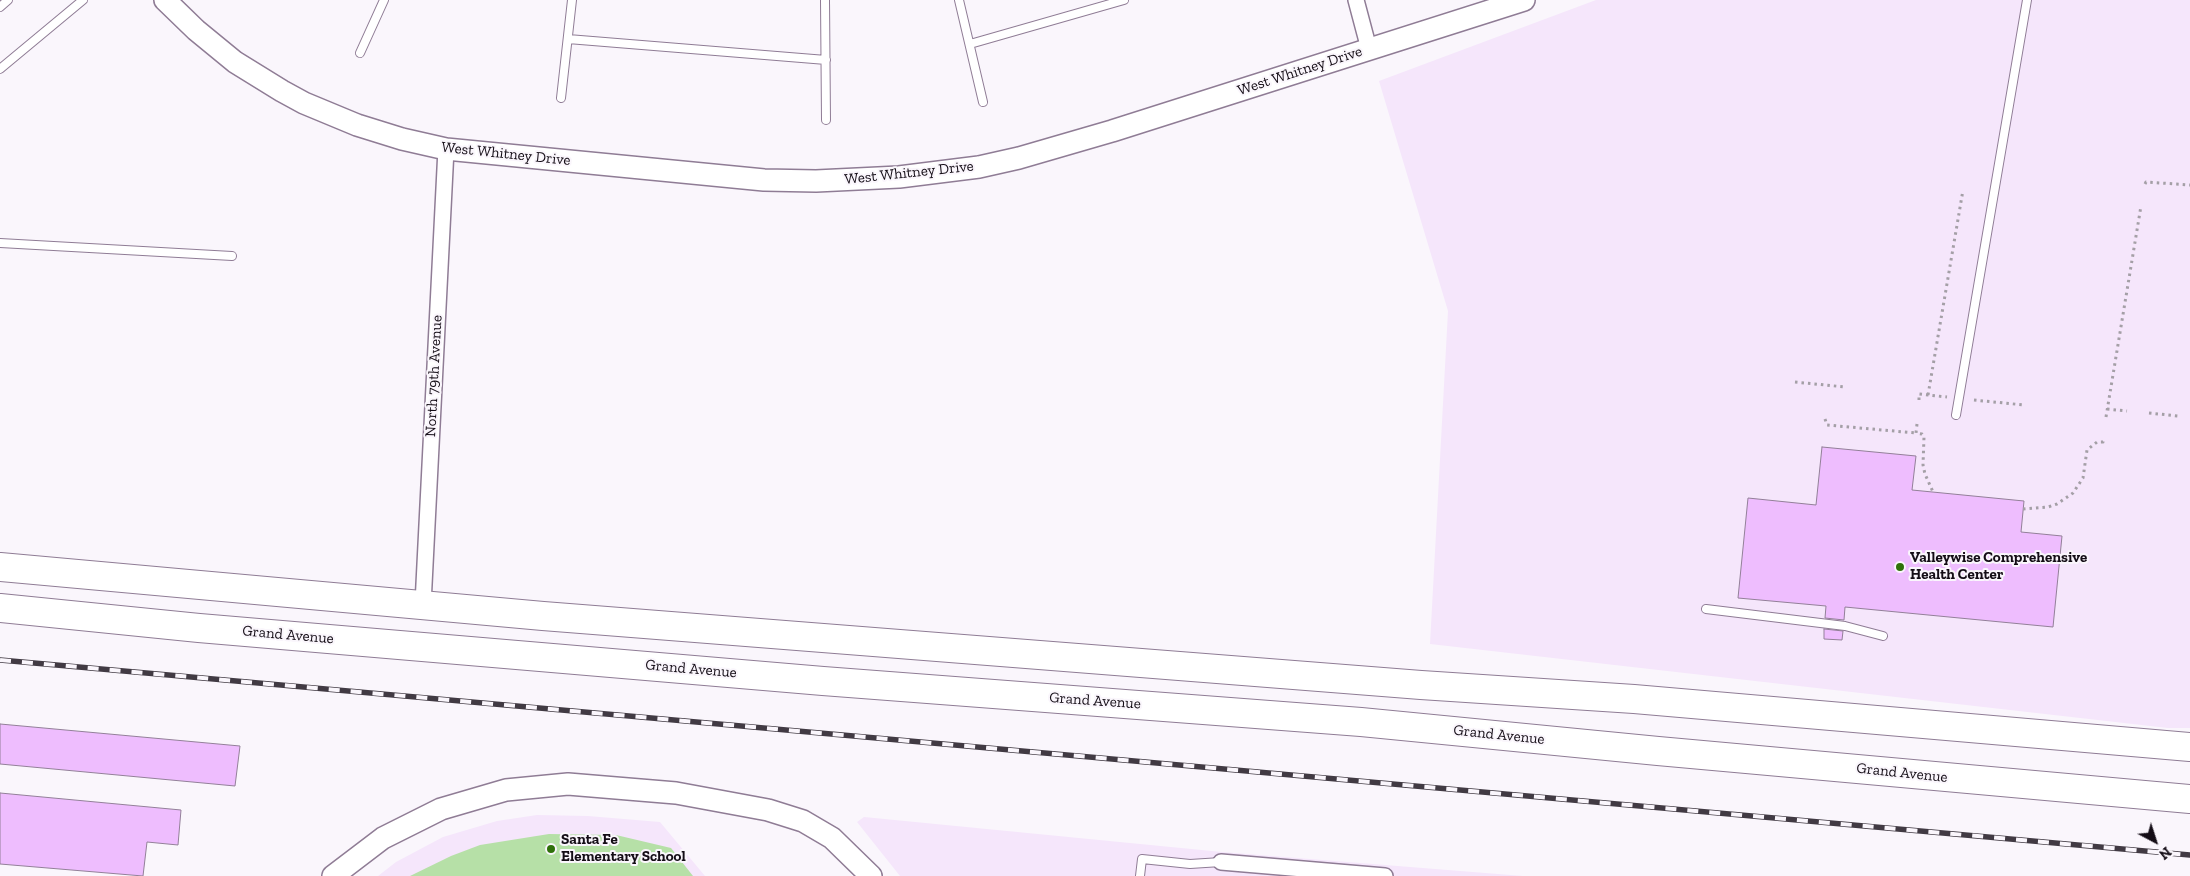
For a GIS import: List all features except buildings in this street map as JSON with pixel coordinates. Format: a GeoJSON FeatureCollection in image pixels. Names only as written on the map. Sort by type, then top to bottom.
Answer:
{"type":"FeatureCollection","features":[{"type":"Feature","properties":{"kind":"highway"},"geometry":{"type":"LineString","coordinates":[[0,567],[543,616],[1401,684],[1644,699],[2190,746]]}},
{"type":"Feature","properties":{"kind":"highway","name":"Grand Avenue"},"geometry":{"type":"LineString","coordinates":[[0,608],[199,628],[823,681],[1361,722],[2190,799]]}},
{"type":"Feature","properties":{"kind":"street","name":"West Whitney Drive"},"geometry":{"type":"LineString","coordinates":[[165,0],[196,30],[235,62],[282,91],[304,103],[357,125],[402,139],[446,149],[764,180],[816,181],[899,177],[979,166],[1064,146],[1524,0]]}},
{"type":"Feature","properties":{"kind":"street"},"geometry":{"type":"LineString","coordinates":[[1356,0],[1369,50]]}},
{"type":"Feature","properties":{"kind":"street","name":"North 79th Avenue"},"geometry":{"type":"LineString","coordinates":[[423,604],[446,149]]}},
{"type":"Feature","properties":{"kind":"street"},"geometry":{"type":"LineString","coordinates":[[333,876],[383,838],[441,810],[506,790],[568,784],[676,793],[768,810],[803,822],[832,838],[871,876]]}},
{"type":"Feature","properties":{"kind":"street"},"geometry":{"type":"LineString","coordinates":[[1221,862],[1385,876]]}},
{"type":"Feature","properties":{"kind":"lane"},"geometry":{"type":"LineString","coordinates":[[0,7],[8,0]]}},
{"type":"Feature","properties":{"kind":"lane"},"geometry":{"type":"LineString","coordinates":[[0,69],[83,0]]}},
{"type":"Feature","properties":{"kind":"lane"},"geometry":{"type":"LineString","coordinates":[[360,53],[384,0]]}},
{"type":"Feature","properties":{"kind":"lane"},"geometry":{"type":"LineString","coordinates":[[561,98],[572,0]]}},
{"type":"Feature","properties":{"kind":"lane"},"geometry":{"type":"LineString","coordinates":[[825,0],[826,120]]}},
{"type":"Feature","properties":{"kind":"lane"},"geometry":{"type":"LineString","coordinates":[[960,0],[983,102]]}},
{"type":"Feature","properties":{"kind":"lane"},"geometry":{"type":"LineString","coordinates":[[970,44],[1124,0]]}},
{"type":"Feature","properties":{"kind":"lane"},"geometry":{"type":"LineString","coordinates":[[1956,415],[2027,0]]}},
{"type":"Feature","properties":{"kind":"lane"},"geometry":{"type":"LineString","coordinates":[[568,39],[826,60]]}},
{"type":"Feature","properties":{"kind":"lane"},"geometry":{"type":"LineString","coordinates":[[0,243],[232,256]]}},
{"type":"Feature","properties":{"kind":"lane"},"geometry":{"type":"LineString","coordinates":[[1706,610],[1846,626],[1883,636]]}},
{"type":"Feature","properties":{"kind":"lane"},"geometry":{"type":"LineString","coordinates":[[1140,876],[1142,859],[1190,864],[1221,862]]}},
{"type":"Feature","properties":{"kind":"path"},"geometry":{"type":"LineString","coordinates":[[2145,184],[2146,182],[2190,185]]}},
{"type":"Feature","properties":{"kind":"path"},"geometry":{"type":"LineString","coordinates":[[1928,395],[1963,190]]}},
{"type":"Feature","properties":{"kind":"path"},"geometry":{"type":"LineString","coordinates":[[2106,417],[2142,206]]}},
{"type":"Feature","properties":{"kind":"path"},"geometry":{"type":"LineString","coordinates":[[1796,382],[1845,387]]}},
{"type":"Feature","properties":{"kind":"path"},"geometry":{"type":"LineString","coordinates":[[1828,386],[1828,393]]}},
{"type":"Feature","properties":{"kind":"path"},"geometry":{"type":"LineString","coordinates":[[1919,400],[1919,394],[1947,397]]}},
{"type":"Feature","properties":{"kind":"path"},"geometry":{"type":"LineString","coordinates":[[1974,400],[2024,405]]}},
{"type":"Feature","properties":{"kind":"path"},"geometry":{"type":"LineString","coordinates":[[2107,410],[2126,411]]}},
{"type":"Feature","properties":{"kind":"path"},"geometry":{"type":"LineString","coordinates":[[2149,413],[2178,416]]}},
{"type":"Feature","properties":{"kind":"path"},"geometry":{"type":"LineString","coordinates":[[1826,419],[1828,425],[1922,434],[1924,438],[1923,465],[1928,483],[1934,492]]}},
{"type":"Feature","properties":{"kind":"path"},"geometry":{"type":"LineString","coordinates":[[1916,432],[1917,424]]}},
{"type":"Feature","properties":{"kind":"path"},"geometry":{"type":"LineString","coordinates":[[2023,509],[2048,507],[2057,504],[2073,493],[2083,478],[2087,450],[2097,442],[2103,442],[2103,439]]}},
{"type":"Feature","properties":{"kind":"shaded area"},"geometry":{"type":"Polygon","coordinates":[[[1596,0],[2190,0],[2190,728],[2168,728],[1430,644],[1448,311],[1379,81],[1596,0]]]}},
{"type":"Feature","properties":{"kind":"shaded area","name":"Santa Fe Elementary School"},"geometry":{"type":"Polygon","coordinates":[[[537,815],[588,816],[660,822],[705,876],[378,876],[396,862],[443,837],[497,821],[537,815]]]}},
{"type":"Feature","properties":{"kind":"shaded area"},"geometry":{"type":"Polygon","coordinates":[[[864,817],[1222,852],[1523,876],[900,876],[857,822],[864,817]]]}},
{"type":"Feature","properties":{"kind":"green space"},"geometry":{"type":"Polygon","coordinates":[[[549,834],[616,835],[671,848],[693,876],[410,876],[451,856],[480,845],[549,834]]]}},
{"type":"Feature","properties":{"kind":"railway"},"geometry":{"type":"LineString","coordinates":[[0,660],[2190,855]]}},
{"type":"Feature","properties":{"kind":"place","name":"Valleywise Comprehensive Health Center"},"geometry":{"type":"Point","coordinates":[1900,567]}},
{"type":"Feature","properties":{"kind":"place","name":"Santa Fe Elementary School"},"geometry":{"type":"Point","coordinates":[551,849]}}]}
